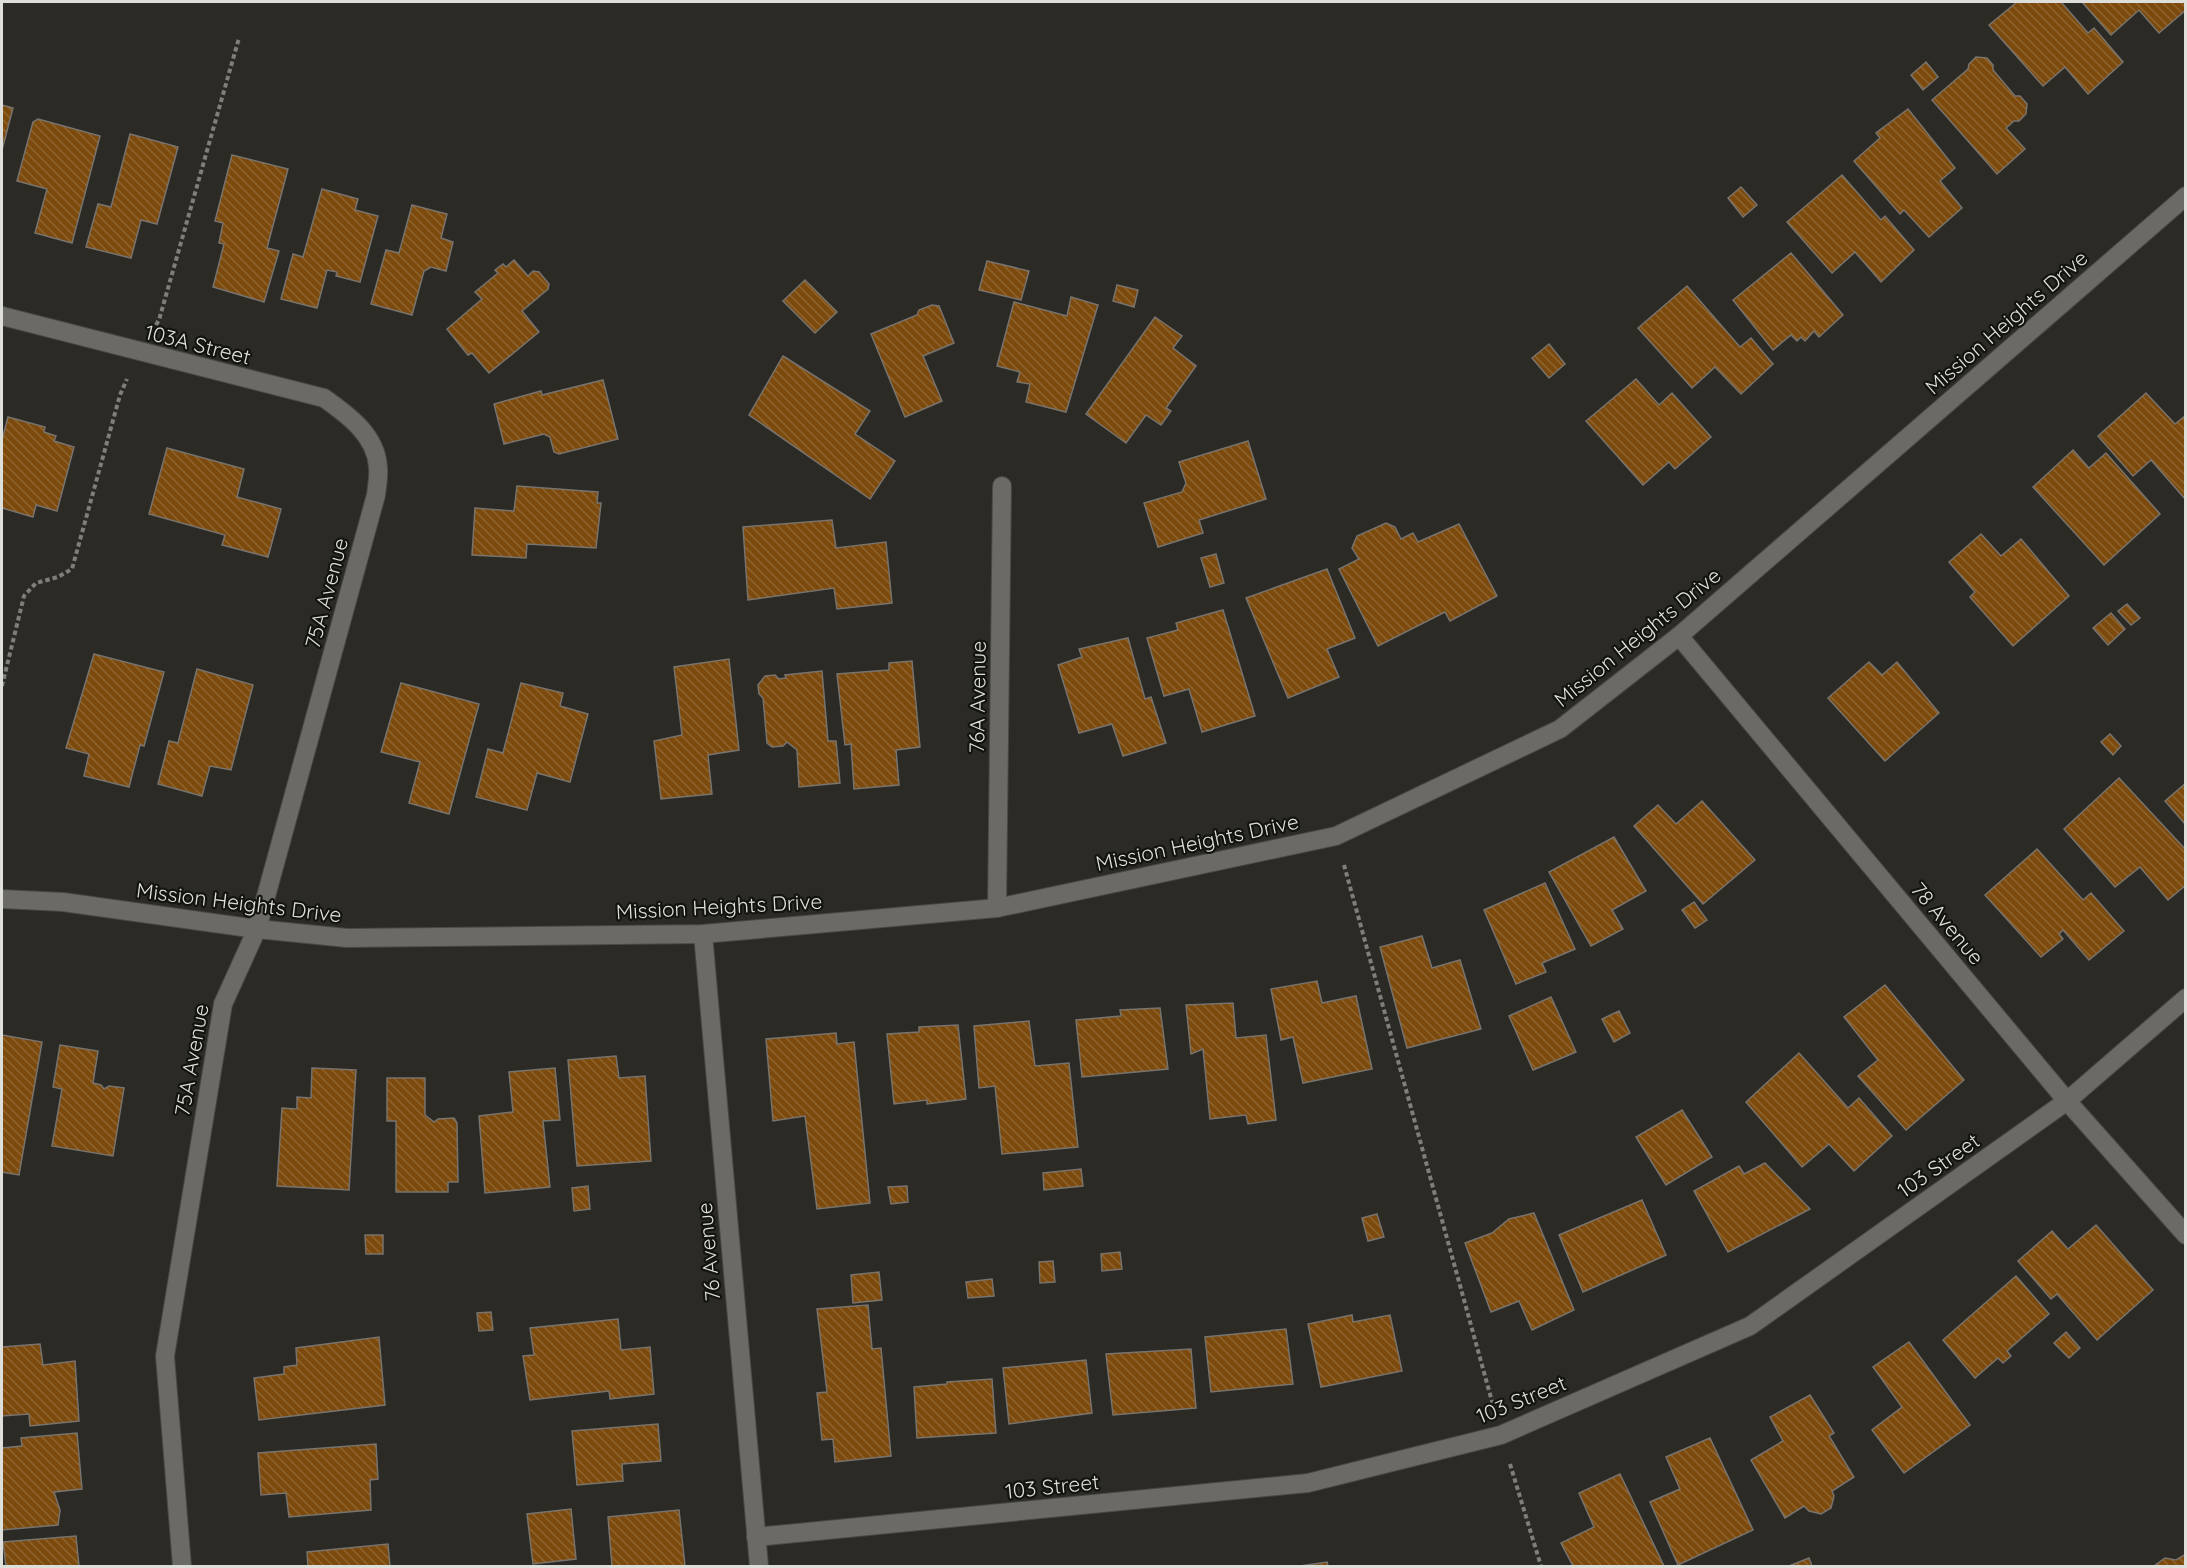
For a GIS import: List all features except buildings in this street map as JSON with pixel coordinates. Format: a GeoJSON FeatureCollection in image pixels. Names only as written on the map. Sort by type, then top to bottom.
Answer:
{"type":"FeatureCollection","features":[{"type":"Feature","properties":{"kind":"street","name":"Mission Heights Drive"},"geometry":{"type":"LineString","coordinates":[[2,899],[63,902],[257,929],[347,938],[703,934],[997,908],[1336,836],[1560,729],[1679,636],[2186,196]]}},
{"type":"Feature","properties":{"kind":"street","name":"103A Street"},"geometry":{"type":"LineString","coordinates":[[2,316],[324,398],[349,415],[370,439]]}},
{"type":"Feature","properties":{"kind":"street","name":"75A Avenue"},"geometry":{"type":"LineString","coordinates":[[182,1566],[165,1356],[223,1004],[257,929],[376,495],[378,466],[370,439]]}},
{"type":"Feature","properties":{"kind":"street","name":"76A Avenue"},"geometry":{"type":"LineString","coordinates":[[997,908],[1002,486]]}},
{"type":"Feature","properties":{"kind":"street","name":"78 Avenue"},"geometry":{"type":"LineString","coordinates":[[1679,636],[2067,1101],[2186,1235]]}},
{"type":"Feature","properties":{"kind":"street","name":"76 Avenue"},"geometry":{"type":"LineString","coordinates":[[703,934],[759,1566]]}},
{"type":"Feature","properties":{"kind":"street","name":"103 Street"},"geometry":{"type":"LineString","coordinates":[[756,1537],[1308,1483],[1501,1435],[1750,1326],[2067,1101],[2186,998]]}},
{"type":"Feature","properties":{"kind":"path"},"geometry":{"type":"LineString","coordinates":[[1336,836],[1501,1435],[1540,1566]]}}]}
